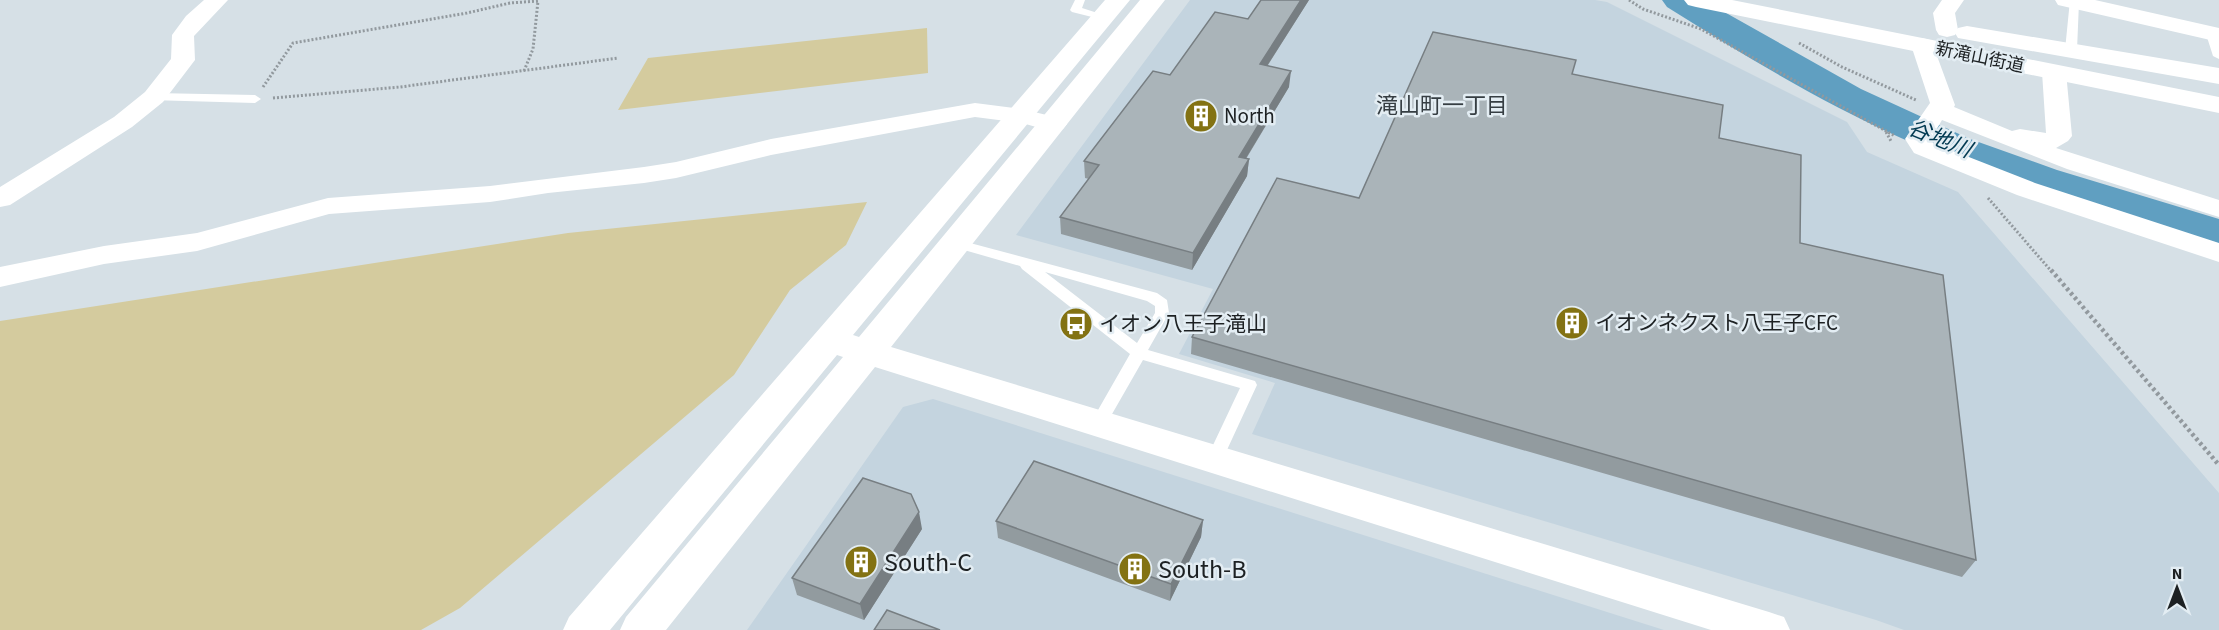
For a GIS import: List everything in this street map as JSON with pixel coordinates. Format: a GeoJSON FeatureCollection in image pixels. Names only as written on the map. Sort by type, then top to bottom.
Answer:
{"type":"FeatureCollection","features":[{"type":"Feature","properties":{"kind":"street"},"geometry":{"type":"LineString","coordinates":[[0,199],[123,122],[154,97],[183,60],[183,34],[217,0]]}},
{"type":"Feature","properties":{"kind":"street"},"geometry":{"type":"LineString","coordinates":[[641,630],[1153,0]]}},
{"type":"Feature","properties":{"kind":"street"},"geometry":{"type":"LineString","coordinates":[[1696,0],[1750,4]]}},
{"type":"Feature","properties":{"kind":"street"},"geometry":{"type":"LineString","coordinates":[[1947,30],[1944,13],[1953,0]]}},
{"type":"Feature","properties":{"kind":"street"},"geometry":{"type":"LineString","coordinates":[[2070,1],[2216,35]]}},
{"type":"Feature","properties":{"kind":"street","name":"新滝山街道"},"geometry":{"type":"LineString","coordinates":[[1750,4],[1786,16],[2219,105]]}},
{"type":"Feature","properties":{"kind":"street","name":"新滝山街道"},"geometry":{"type":"LineString","coordinates":[[1750,4],[1947,30],[2219,76]]}},
{"type":"Feature","properties":{"kind":"street"},"geometry":{"type":"LineString","coordinates":[[584,630],[1022,116],[1111,8]]}},
{"type":"Feature","properties":{"kind":"street"},"geometry":{"type":"LineString","coordinates":[[1922,45],[1943,105],[1912,145],[2025,189],[2219,253]]}},
{"type":"Feature","properties":{"kind":"street"},"geometry":{"type":"LineString","coordinates":[[2009,141],[2020,137],[2052,141],[2059,136],[2054,72]]}},
{"type":"Feature","properties":{"kind":"street"},"geometry":{"type":"LineString","coordinates":[[0,277],[104,255],[197,242],[328,206],[490,194],[644,175],[676,170],[771,147],[975,110],[1022,116],[1054,124]]}},
{"type":"Feature","properties":{"kind":"street"},"geometry":{"type":"LineString","coordinates":[[1937,111],[2009,141],[2126,182],[2219,209]]}},
{"type":"Feature","properties":{"kind":"street"},"geometry":{"type":"LineString","coordinates":[[829,340],[1768,630]]}},
{"type":"Feature","properties":{"kind":"lane"},"geometry":{"type":"LineString","coordinates":[[1080,0],[1076,10],[1111,8]]}},
{"type":"Feature","properties":{"kind":"lane"},"geometry":{"type":"LineString","coordinates":[[2070,1],[2072,50]]}},
{"type":"Feature","properties":{"kind":"lane"},"geometry":{"type":"LineString","coordinates":[[2216,35],[2219,56]]}},
{"type":"Feature","properties":{"kind":"lane"},"geometry":{"type":"LineString","coordinates":[[154,97],[255,99]]}},
{"type":"Feature","properties":{"kind":"lane"},"geometry":{"type":"LineString","coordinates":[[955,243],[1152,297],[1162,304],[1162,313],[1098,424]]}},
{"type":"Feature","properties":{"kind":"lane"},"geometry":{"type":"LineString","coordinates":[[1020,261],[1139,353],[1249,386],[1214,460]]}},
{"type":"Feature","properties":{"kind":"path"},"geometry":{"type":"LineString","coordinates":[[1629,0],[1643,9],[1701,29],[1912,145]]}},
{"type":"Feature","properties":{"kind":"path"},"geometry":{"type":"LineString","coordinates":[[255,99],[293,43],[467,13],[510,3],[538,1],[532,49],[524,71]]}},
{"type":"Feature","properties":{"kind":"path"},"geometry":{"type":"LineString","coordinates":[[1786,16],[1783,29],[1790,38],[1842,67],[1937,111]]}},
{"type":"Feature","properties":{"kind":"path"},"geometry":{"type":"LineString","coordinates":[[255,99],[400,87],[618,58]]}},
{"type":"Feature","properties":{"kind":"path"},"geometry":{"type":"LineString","coordinates":[[1886,132],[1912,145]]}},
{"type":"Feature","properties":{"kind":"path"},"geometry":{"type":"LineString","coordinates":[[1986,196],[2219,465]]}},
{"type":"Feature","properties":{"kind":"shaded area","name":"イオン八王子滝山"},"geometry":{"type":"Polygon","coordinates":[[[1190,0],[1595,0],[1607,2],[1847,122],[1867,152],[1958,192],[2219,493],[2219,630],[1904,630],[1252,434],[1275,383],[1179,354],[1213,289],[1016,235],[1190,0]]]}},
{"type":"Feature","properties":{"kind":"shaded area"},"geometry":{"type":"Polygon","coordinates":[[[927,28],[928,73],[618,110],[648,58],[927,28]]]}},
{"type":"Feature","properties":{"kind":"shaded area"},"geometry":{"type":"Polygon","coordinates":[[[867,202],[846,245],[790,290],[734,375],[460,608],[421,630],[0,630],[0,321],[568,233],[867,202]]]}},
{"type":"Feature","properties":{"kind":"shaded area"},"geometry":{"type":"Polygon","coordinates":[[[933,399],[1664,630],[747,630],[903,407],[933,399]]]}},
{"type":"Feature","properties":{"kind":"building","name":"North"},"geometry":{"type":"Polygon","coordinates":[[[1261,0],[1301,0],[1260,64],[1291,71],[1239,157],[1249,159],[1193,253],[1060,217],[1099,165],[1084,161],[1153,71],[1170,75],[1215,12],[1248,19],[1261,0]]]}},
{"type":"Feature","properties":{"kind":"building","name":"イオンネクスト八王子CFC"},"geometry":{"type":"Polygon","coordinates":[[[1433,32],[1576,60],[1572,74],[1723,105],[1719,138],[1801,155],[1800,243],[1943,275],[1976,560],[1192,337],[1277,178],[1359,198],[1433,32]]]}},
{"type":"Feature","properties":{"kind":"building","name":"South-B"},"geometry":{"type":"Polygon","coordinates":[[[1034,461],[1203,520],[1171,584],[996,521],[1034,461]]]}},
{"type":"Feature","properties":{"kind":"building","name":"South-C"},"geometry":{"type":"Polygon","coordinates":[[[863,478],[911,494],[919,512],[860,604],[792,578],[863,478]]]}},
{"type":"Feature","properties":{"kind":"building"},"geometry":{"type":"Polygon","coordinates":[[[887,610],[940,630],[874,630],[887,610]]]}},
{"type":"Feature","properties":{"kind":"waterway","name":"谷地川"},"geometry":{"type":"LineString","coordinates":[[1679,0],[1799,71],[1914,129],[2043,179],[2219,233]]}},
{"type":"Feature","properties":{"kind":"place","name":"North"},"geometry":{"type":"Point","coordinates":[1201,116]}},
{"type":"Feature","properties":{"kind":"place","name":"イオンネクスト八王子CFC"},"geometry":{"type":"Point","coordinates":[1572,323]}},
{"type":"Feature","properties":{"kind":"place","name":"イオン八王子滝山"},"geometry":{"type":"Point","coordinates":[1076,324]}},
{"type":"Feature","properties":{"kind":"place","name":"South-C"},"geometry":{"type":"Point","coordinates":[861,562]}},
{"type":"Feature","properties":{"kind":"place","name":"South-B"},"geometry":{"type":"Point","coordinates":[1135,569]}},
{"type":"Feature","properties":{"kind":"district","name":"滝山町一丁目"},"geometry":{"type":"Point","coordinates":[1442,105]}}]}
